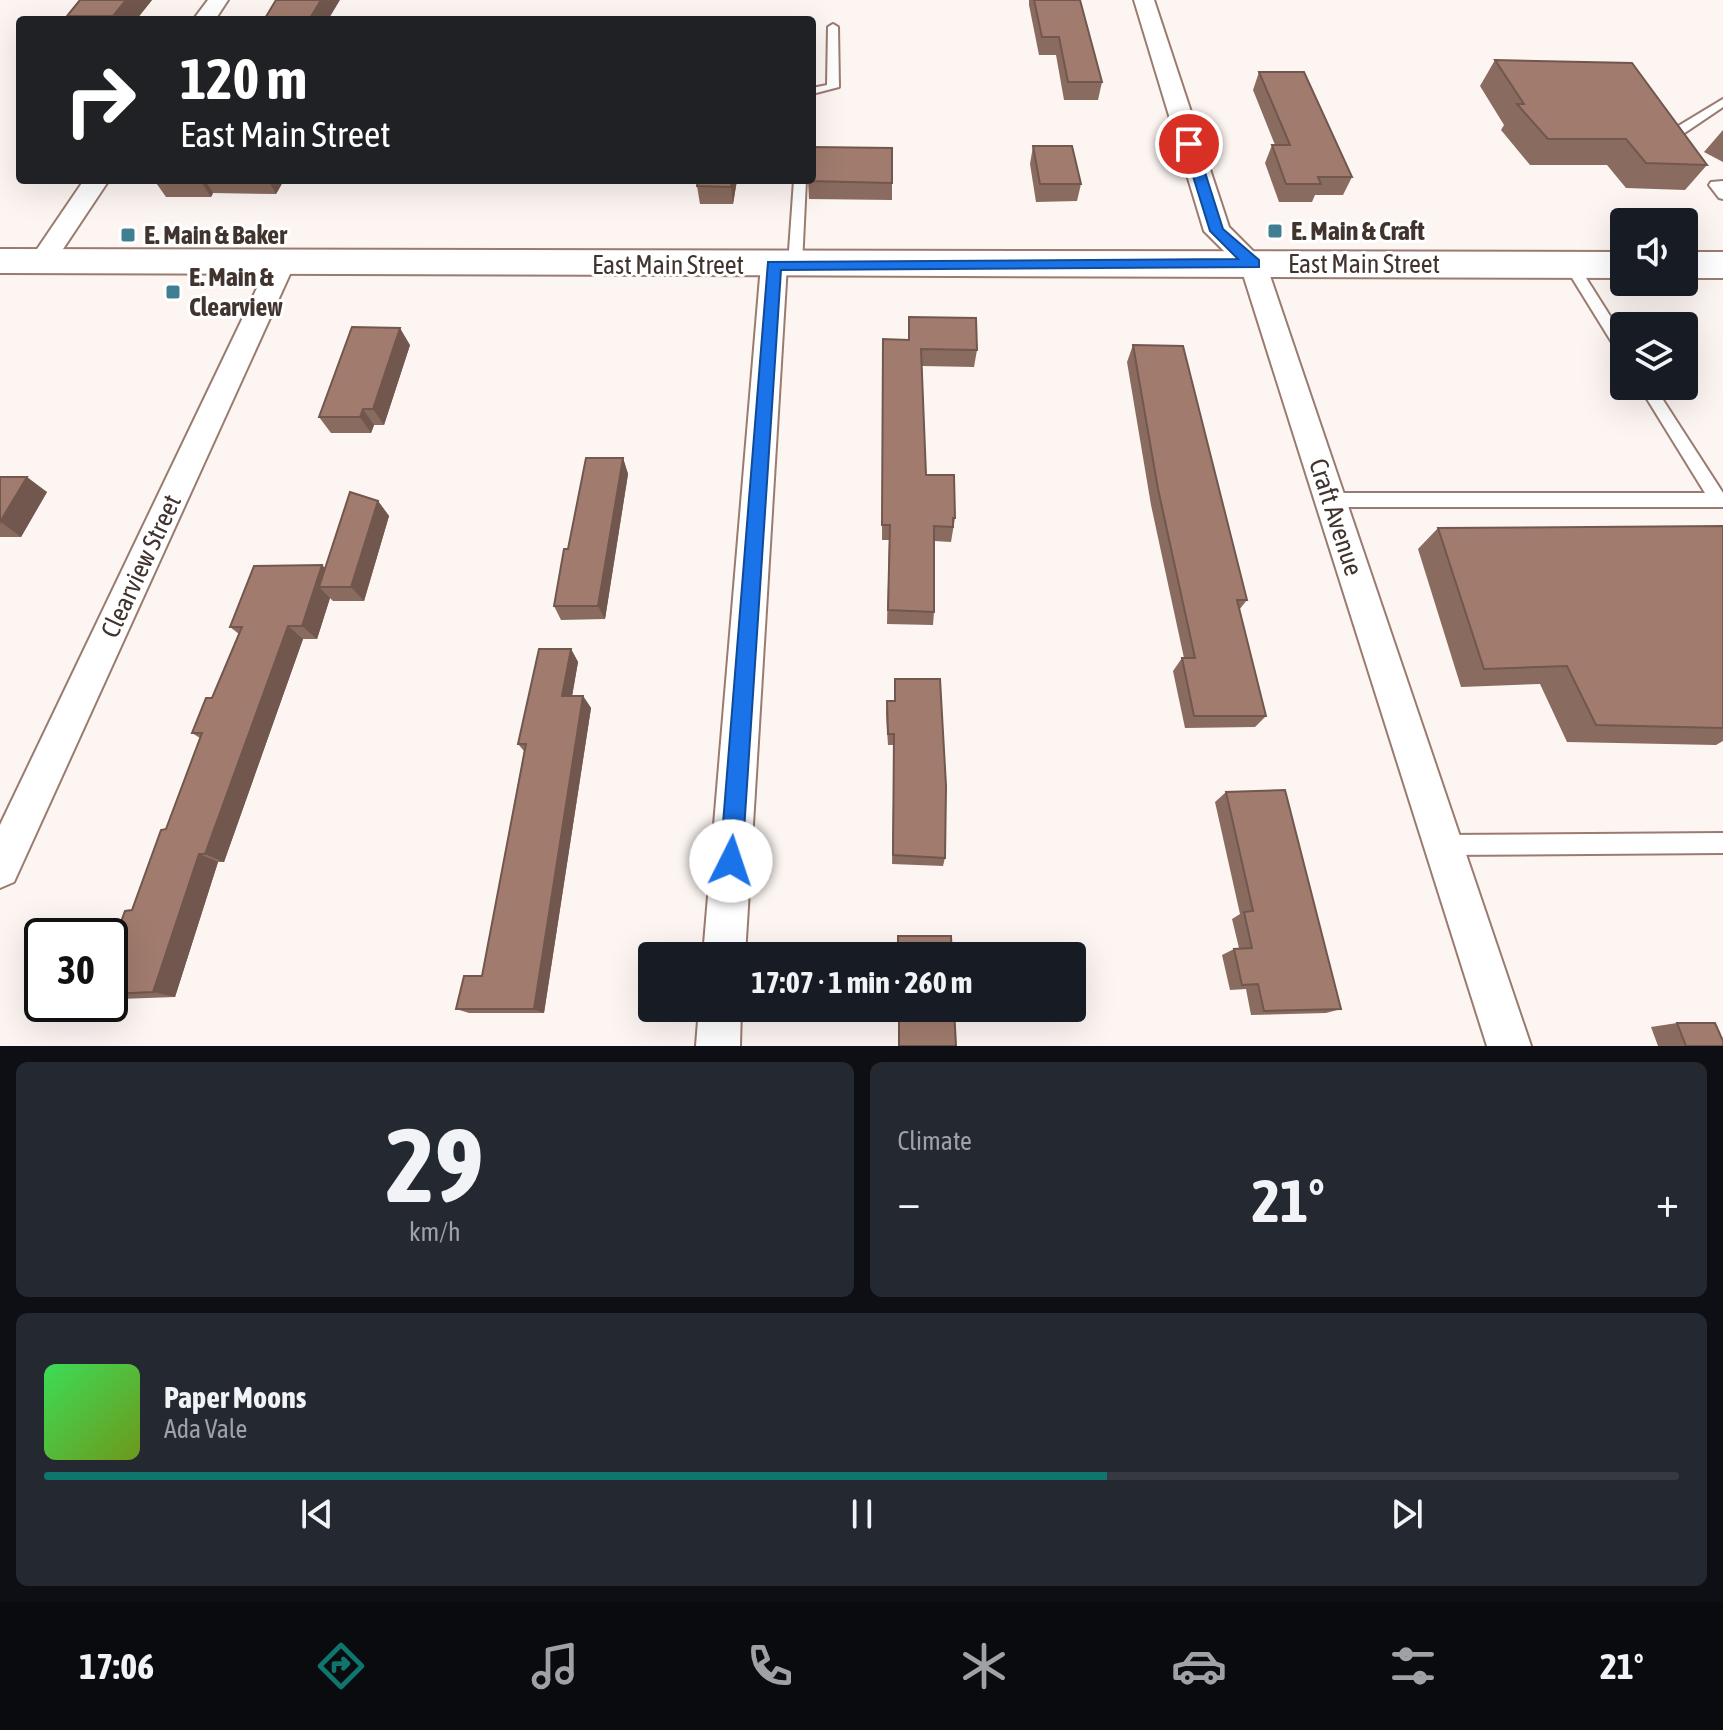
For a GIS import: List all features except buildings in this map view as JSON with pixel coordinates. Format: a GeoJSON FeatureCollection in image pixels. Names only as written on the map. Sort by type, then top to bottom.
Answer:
{"type":"FeatureCollection","features":[{"type":"Feature","properties":{"kind":"street","name":"Craft Avenue"},"geometry":{"type":"LineString","coordinates":[[1144,0],[1217,231],[1253,264],[1509,1046]]}},
{"type":"Feature","properties":{"kind":"street"},"geometry":{"type":"LineString","coordinates":[[42,261],[94,184]]}},
{"type":"Feature","properties":{"kind":"street","name":"East Main Street"},"geometry":{"type":"LineString","coordinates":[[0,261],[1610,265]]}},
{"type":"Feature","properties":{"kind":"street","name":"Clearview Street"},"geometry":{"type":"LineString","coordinates":[[0,868],[282,263]]}},
{"type":"Feature","properties":{"kind":"street"},"geometry":{"type":"LineString","coordinates":[[725,942],[784,265]]}},
{"type":"Feature","properties":{"kind":"street"},"geometry":{"type":"LineString","coordinates":[[1698,265],[1723,265]]}},
{"type":"Feature","properties":{"kind":"street"},"geometry":{"type":"LineString","coordinates":[[718,1046],[719,1022]]}},
{"type":"Feature","properties":{"kind":"lane"},"geometry":{"type":"LineString","coordinates":[[816,90],[833,87],[833,27]]}},
{"type":"Feature","properties":{"kind":"lane"},"geometry":{"type":"LineString","coordinates":[[1679,131],[1723,102]]}},
{"type":"Feature","properties":{"kind":"lane"},"geometry":{"type":"LineString","coordinates":[[784,265],[799,184]]}},
{"type":"Feature","properties":{"kind":"lane"},"geometry":{"type":"LineString","coordinates":[[1723,185],[1715,185],[1723,195]]}},
{"type":"Feature","properties":{"kind":"lane"},"geometry":{"type":"LineString","coordinates":[[1571,265],[1610,328]]}},
{"type":"Feature","properties":{"kind":"lane"},"geometry":{"type":"LineString","coordinates":[[1655,400],[1720,500]]}},
{"type":"Feature","properties":{"kind":"lane"},"geometry":{"type":"LineString","coordinates":[[1330,500],[1720,500]]}},
{"type":"Feature","properties":{"kind":"lane"},"geometry":{"type":"LineString","coordinates":[[1443,845],[1723,843]]}},
{"type":"Feature","properties":{"kind":"place","name":"E. Main & Craft"},"geometry":{"type":"Point","coordinates":[1275,231]}},
{"type":"Feature","properties":{"kind":"place","name":"E. Main & Baker"},"geometry":{"type":"Point","coordinates":[128,235]}},
{"type":"Feature","properties":{"kind":"place","name":"E. Main & Clearview"},"geometry":{"type":"Point","coordinates":[173,292]}},
{"type":"Feature","properties":{"kind":"route"},"geometry":{"type":"LineString","coordinates":[[731,861],[774,265],[1253,264],[1217,231],[1189,144]]}}]}
